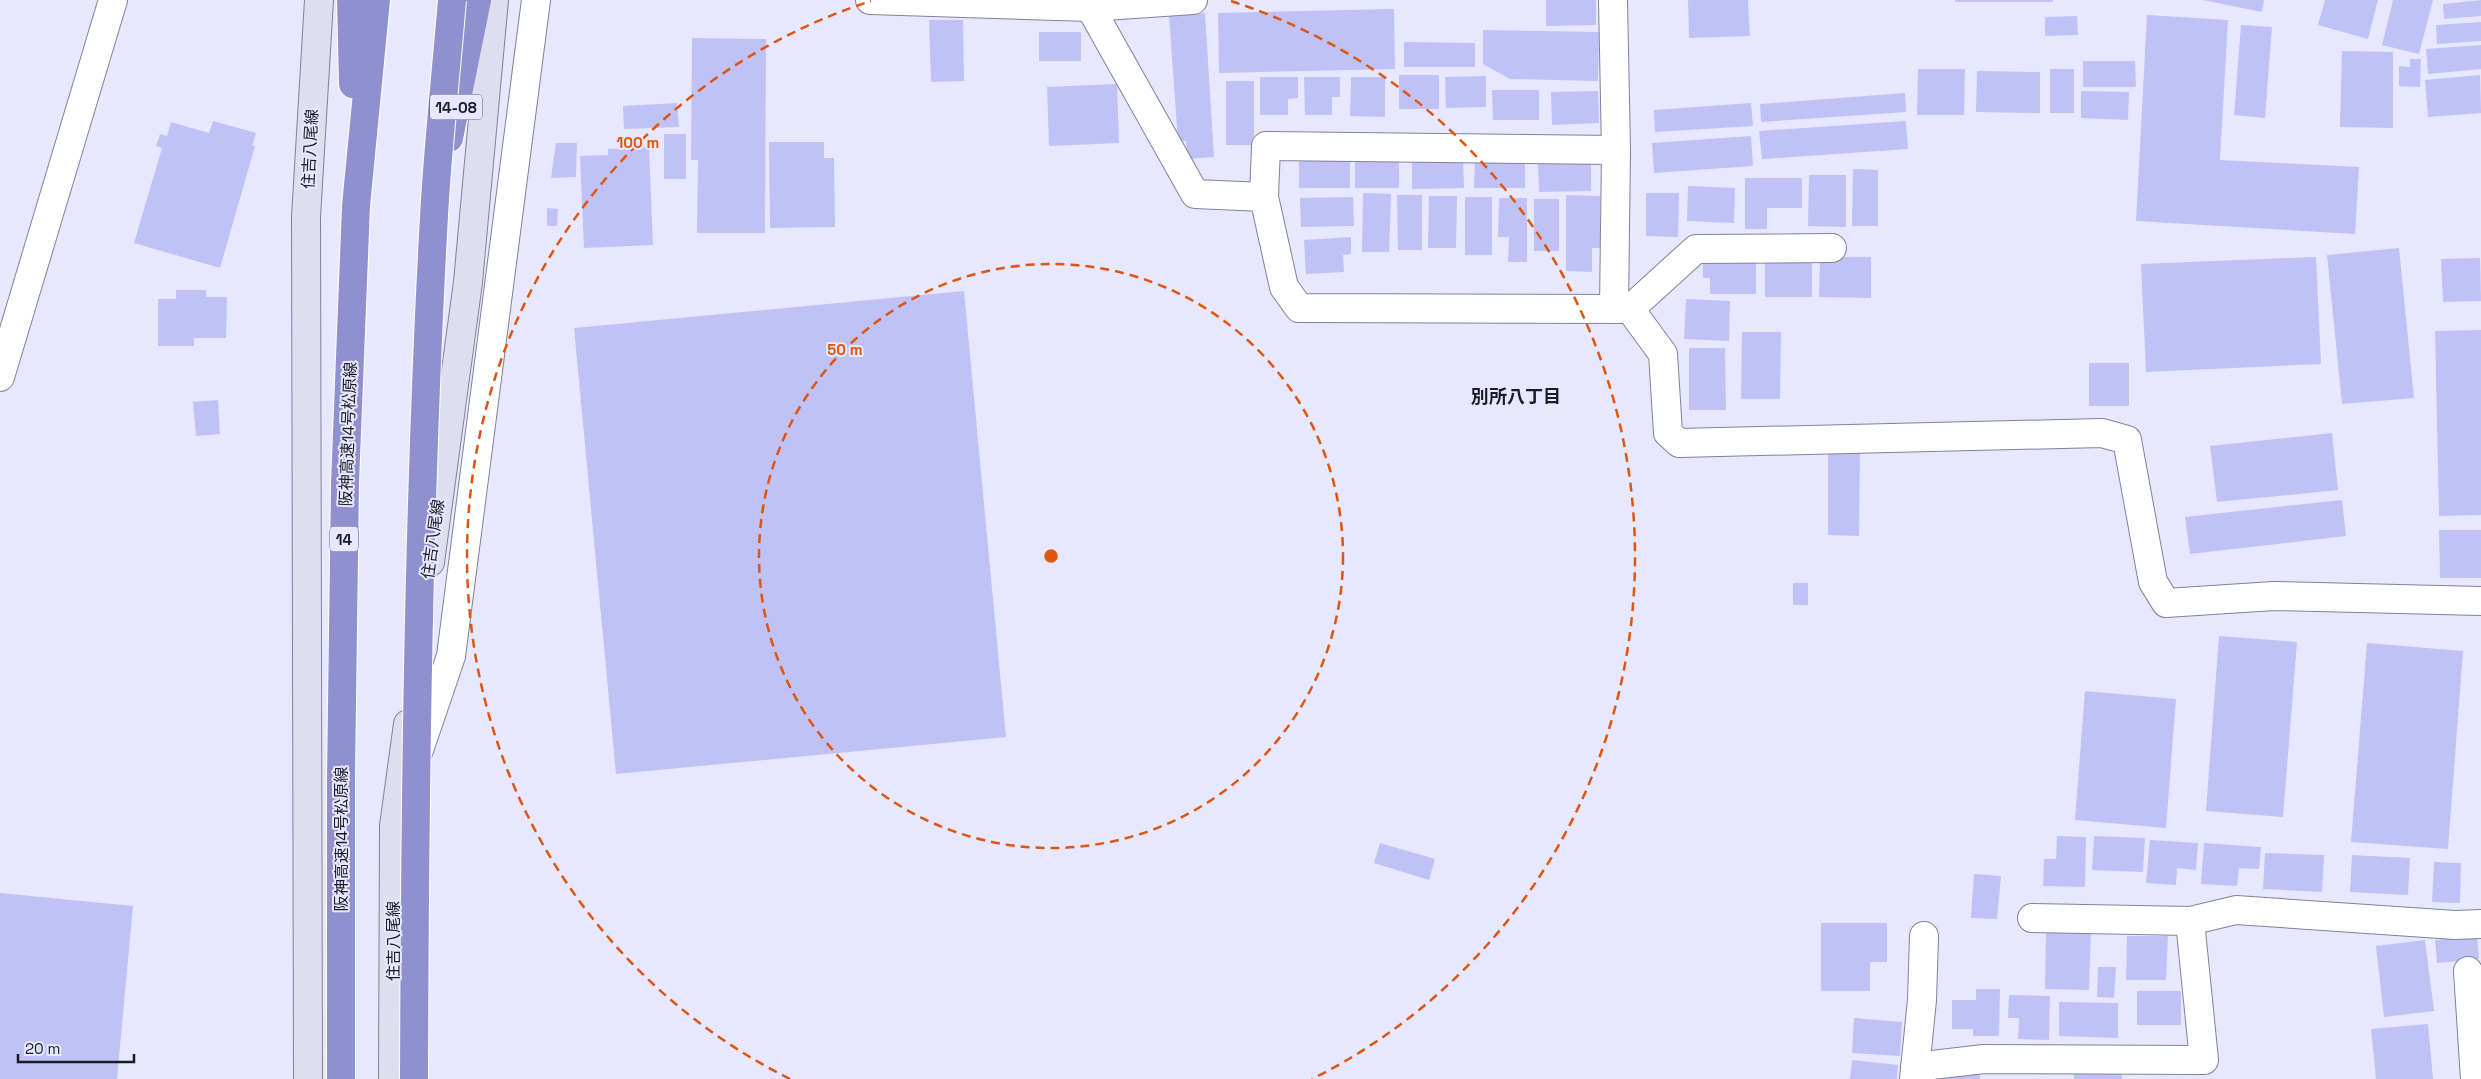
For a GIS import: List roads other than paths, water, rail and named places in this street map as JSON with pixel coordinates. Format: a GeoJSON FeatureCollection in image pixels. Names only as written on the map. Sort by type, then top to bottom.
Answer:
{"type":"FeatureCollection","features":[{"type":"Feature","properties":{"kind":"highway"},"geometry":{"type":"LineString","coordinates":[[351,0],[356,206]]}},
{"type":"Feature","properties":{"kind":"highway","name":"阪神高速14号松原線"},"geometry":{"type":"LineString","coordinates":[[340,1079],[341,778],[345,503],[356,206],[376,0]]}},
{"type":"Feature","properties":{"kind":"highway"},"geometry":{"type":"LineString","coordinates":[[414,1079],[415,785],[421,506],[434,213],[452,0]]}},
{"type":"Feature","properties":{"kind":"highway","name":"14-08"},"geometry":{"type":"LineString","coordinates":[[434,213],[477,0]]}},
{"type":"Feature","properties":{"kind":"main road","name":"住吉八尾線"},"geometry":{"type":"LineString","coordinates":[[308,1079],[306,217],[319,0]]}},
{"type":"Feature","properties":{"kind":"main road","name":"住吉八尾線"},"geometry":{"type":"LineString","coordinates":[[393,1079],[394,826],[468,282],[494,0]]}},
{"type":"Feature","properties":{"kind":"street"},"geometry":{"type":"LineString","coordinates":[[0,377],[113,0]]}},
{"type":"Feature","properties":{"kind":"street"},"geometry":{"type":"LineString","coordinates":[[394,826],[451,656],[536,0]]}},
{"type":"Feature","properties":{"kind":"street"},"geometry":{"type":"LineString","coordinates":[[870,0],[1090,7],[1193,0]]}},
{"type":"Feature","properties":{"kind":"street"},"geometry":{"type":"LineString","coordinates":[[1613,0],[1622,309],[1663,354],[1668,433],[1680,443],[2102,433],[2127,440],[2153,582],[2166,602],[2274,596],[2481,601]]}},
{"type":"Feature","properties":{"kind":"street"},"geometry":{"type":"LineString","coordinates":[[1090,7],[1195,194],[1264,197]]}},
{"type":"Feature","properties":{"kind":"street"},"geometry":{"type":"LineString","coordinates":[[1616,150],[1266,146],[1264,197],[1284,287],[1300,308],[1622,309],[1696,249],[1832,248]]}},
{"type":"Feature","properties":{"kind":"street"},"geometry":{"type":"LineString","coordinates":[[2032,918],[2190,920],[2236,910],[2455,925],[2481,924]]}},
{"type":"Feature","properties":{"kind":"street"},"geometry":{"type":"LineString","coordinates":[[1924,936],[1922,1000],[1914,1073],[1984,1059],[2051,1069],[2170,1069],[2204,1060],[2190,920]]}},
{"type":"Feature","properties":{"kind":"street"},"geometry":{"type":"LineString","coordinates":[[2468,971],[2474,1079]]}},
{"type":"Feature","properties":{"kind":"district","name":"別所八丁目"},"geometry":{"type":"Point","coordinates":[1516,396]}}]}
